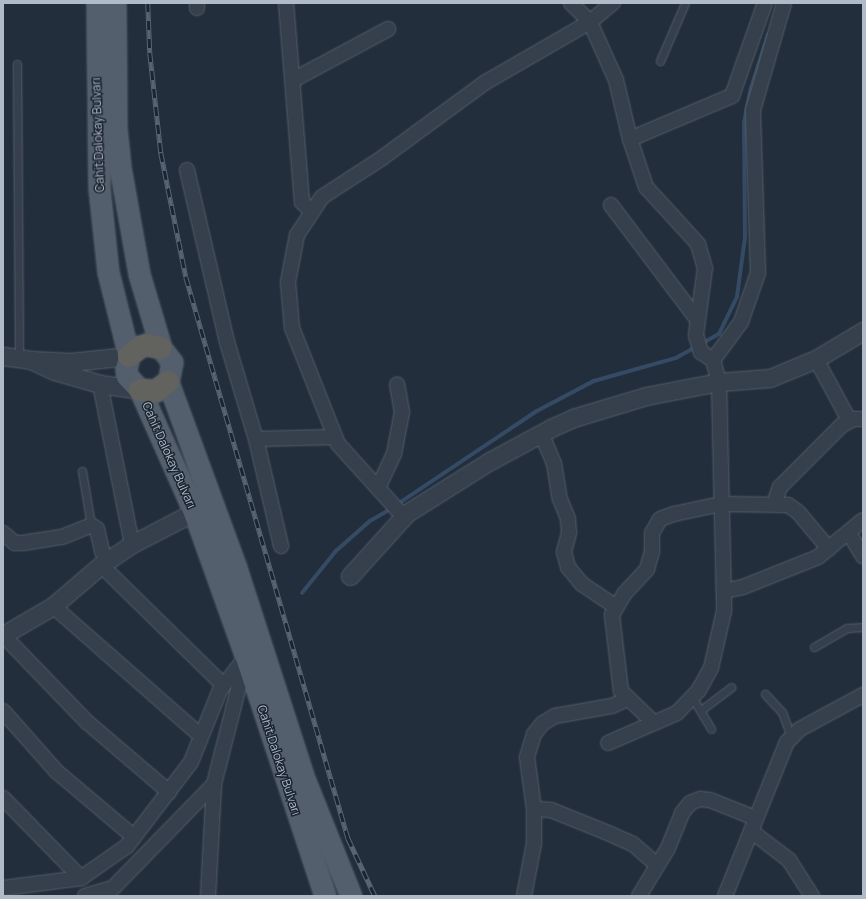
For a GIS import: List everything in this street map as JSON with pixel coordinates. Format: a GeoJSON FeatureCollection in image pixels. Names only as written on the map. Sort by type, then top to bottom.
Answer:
{"type":"FeatureCollection","features":[{"type":"Feature","properties":{"kind":"highway"},"geometry":{"type":"LineString","coordinates":[[129,356],[140,347],[147,345],[161,348]]}},
{"type":"Feature","properties":{"kind":"highway"},"geometry":{"type":"LineString","coordinates":[[140,390],[156,391],[168,382]]}},
{"type":"Feature","properties":{"kind":"main road","name":"Cahit Dalokay Bulvarı"},"geometry":{"type":"LineString","coordinates":[[97,3],[100,188],[108,272],[129,356],[126,370],[127,376],[140,390],[194,512],[246,658],[324,896]]}},
{"type":"Feature","properties":{"kind":"main road","name":"Cahit Dalokay Bulvarı"},"geometry":{"type":"LineString","coordinates":[[115,3],[116,120],[120,167],[139,274],[161,348],[172,362],[168,382],[236,568],[303,776],[351,896]]}},
{"type":"Feature","properties":{"kind":"street"},"geometry":{"type":"LineString","coordinates":[[286,3],[302,202],[312,212]]}},
{"type":"Feature","properties":{"kind":"street"},"geometry":{"type":"LineString","coordinates":[[571,3],[590,22],[616,80],[630,139],[646,187],[698,244],[705,268],[697,318],[696,335],[719,382],[724,611],[711,668],[692,697],[677,713],[608,743]]}},
{"type":"Feature","properties":{"kind":"street"},"geometry":{"type":"LineString","coordinates":[[397,508],[338,444],[292,328],[288,282],[297,235],[322,197],[382,158],[486,82],[590,22],[613,3]]}},
{"type":"Feature","properties":{"kind":"street"},"geometry":{"type":"LineString","coordinates":[[630,139],[732,96],[765,3]]}},
{"type":"Feature","properties":{"kind":"street"},"geometry":{"type":"LineString","coordinates":[[707,356],[741,322],[758,273],[753,110],[784,3]]}},
{"type":"Feature","properties":{"kind":"street"},"geometry":{"type":"LineString","coordinates":[[293,80],[388,28]]}},
{"type":"Feature","properties":{"kind":"street"},"geometry":{"type":"LineString","coordinates":[[187,170],[227,342],[256,439],[281,546]]}},
{"type":"Feature","properties":{"kind":"street"},"geometry":{"type":"LineString","coordinates":[[611,205],[697,318]]}},
{"type":"Feature","properties":{"kind":"street"},"geometry":{"type":"LineString","coordinates":[[350,576],[397,508],[490,461],[541,433],[573,418],[612,405],[719,382],[770,378],[816,359],[863,331]]}},
{"type":"Feature","properties":{"kind":"street"},"geometry":{"type":"LineString","coordinates":[[18,358],[70,362],[129,356]]}},
{"type":"Feature","properties":{"kind":"street"},"geometry":{"type":"LineString","coordinates":[[18,358],[55,371],[100,384],[140,390]]}},
{"type":"Feature","properties":{"kind":"street"},"geometry":{"type":"LineString","coordinates":[[816,359],[849,420]]}},
{"type":"Feature","properties":{"kind":"street"},"geometry":{"type":"LineString","coordinates":[[100,384],[132,544]]}},
{"type":"Feature","properties":{"kind":"street"},"geometry":{"type":"LineString","coordinates":[[378,488],[394,454],[402,412],[397,384]]}},
{"type":"Feature","properties":{"kind":"street"},"geometry":{"type":"LineString","coordinates":[[774,504],[780,487],[849,420],[863,418]]}},
{"type":"Feature","properties":{"kind":"street"},"geometry":{"type":"LineString","coordinates":[[541,433],[554,463],[560,499],[568,519],[568,533],[564,552],[568,567],[582,584],[615,606]]}},
{"type":"Feature","properties":{"kind":"street"},"geometry":{"type":"LineString","coordinates":[[256,439],[335,437]]}},
{"type":"Feature","properties":{"kind":"street"},"geometry":{"type":"LineString","coordinates":[[654,723],[621,691],[612,620],[615,606],[647,569],[652,551],[652,533],[660,519],[674,514],[721,504],[788,505],[798,512],[829,548]]}},
{"type":"Feature","properties":{"kind":"street"},"geometry":{"type":"LineString","coordinates":[[170,792],[87,722],[3,635],[53,606],[104,563],[132,544],[194,512]]}},
{"type":"Feature","properties":{"kind":"street"},"geometry":{"type":"LineString","coordinates":[[724,591],[791,569],[818,557],[863,520]]}},
{"type":"Feature","properties":{"kind":"street"},"geometry":{"type":"LineString","coordinates":[[3,534],[15,543],[23,543],[62,537],[91,525],[97,529],[104,563],[223,685]]}},
{"type":"Feature","properties":{"kind":"street"},"geometry":{"type":"LineString","coordinates":[[849,533],[863,556]]}},
{"type":"Feature","properties":{"kind":"street"},"geometry":{"type":"LineString","coordinates":[[53,606],[201,736]]}},
{"type":"Feature","properties":{"kind":"street"},"geometry":{"type":"LineString","coordinates":[[3,875],[7,887],[80,878],[127,846],[170,792],[191,762],[223,685],[246,658]]}},
{"type":"Feature","properties":{"kind":"street"},"geometry":{"type":"LineString","coordinates":[[208,896],[214,784],[246,658]]}},
{"type":"Feature","properties":{"kind":"street"},"geometry":{"type":"LineString","coordinates":[[725,896],[784,747],[791,737],[800,729],[863,695]]}},
{"type":"Feature","properties":{"kind":"street"},"geometry":{"type":"LineString","coordinates":[[524,896],[534,843],[534,809],[527,757],[530,741],[538,728],[555,716],[612,706],[628,699]]}},
{"type":"Feature","properties":{"kind":"street"},"geometry":{"type":"LineString","coordinates":[[3,711],[56,771],[134,837]]}},
{"type":"Feature","properties":{"kind":"street"},"geometry":{"type":"LineString","coordinates":[[85,896],[113,888],[214,784]]}},
{"type":"Feature","properties":{"kind":"street"},"geometry":{"type":"LineString","coordinates":[[3,798],[80,878]]}},
{"type":"Feature","properties":{"kind":"street"},"geometry":{"type":"LineString","coordinates":[[639,896],[656,864],[668,848],[682,813],[694,801],[710,800],[753,825],[789,860],[812,896]]}},
{"type":"Feature","properties":{"kind":"street"},"geometry":{"type":"LineString","coordinates":[[534,809],[551,810],[633,844],[656,864]]}},
{"type":"Feature","properties":{"kind":"lane"},"geometry":{"type":"LineString","coordinates":[[660,61],[685,3]]}},
{"type":"Feature","properties":{"kind":"lane"},"geometry":{"type":"LineString","coordinates":[[17,64],[18,358]]}},
{"type":"Feature","properties":{"kind":"lane"},"geometry":{"type":"LineString","coordinates":[[82,471],[91,525]]}},
{"type":"Feature","properties":{"kind":"lane"},"geometry":{"type":"LineString","coordinates":[[814,647],[847,628],[863,627]]}},
{"type":"Feature","properties":{"kind":"lane"},"geometry":{"type":"LineString","coordinates":[[701,710],[731,687]]}},
{"type":"Feature","properties":{"kind":"lane"},"geometry":{"type":"LineString","coordinates":[[765,694],[782,712],[791,737]]}},
{"type":"Feature","properties":{"kind":"lane"},"geometry":{"type":"LineString","coordinates":[[692,697],[711,729]]}},
{"type":"Feature","properties":{"kind":"waterway"},"geometry":{"type":"LineString","coordinates":[[701,344],[719,334],[737,297],[745,238],[744,123],[751,88],[768,35]]}},
{"type":"Feature","properties":{"kind":"waterway"},"geometry":{"type":"LineString","coordinates":[[398,504],[537,411],[594,381],[676,358],[696,347]]}},
{"type":"Feature","properties":{"kind":"waterway"},"geometry":{"type":"LineString","coordinates":[[302,593],[336,551],[370,521],[391,509]]}},
{"type":"Feature","properties":{"kind":"railway"},"geometry":{"type":"LineString","coordinates":[[148,3],[150,53],[161,153],[186,277],[348,838],[375,896]]}}]}
